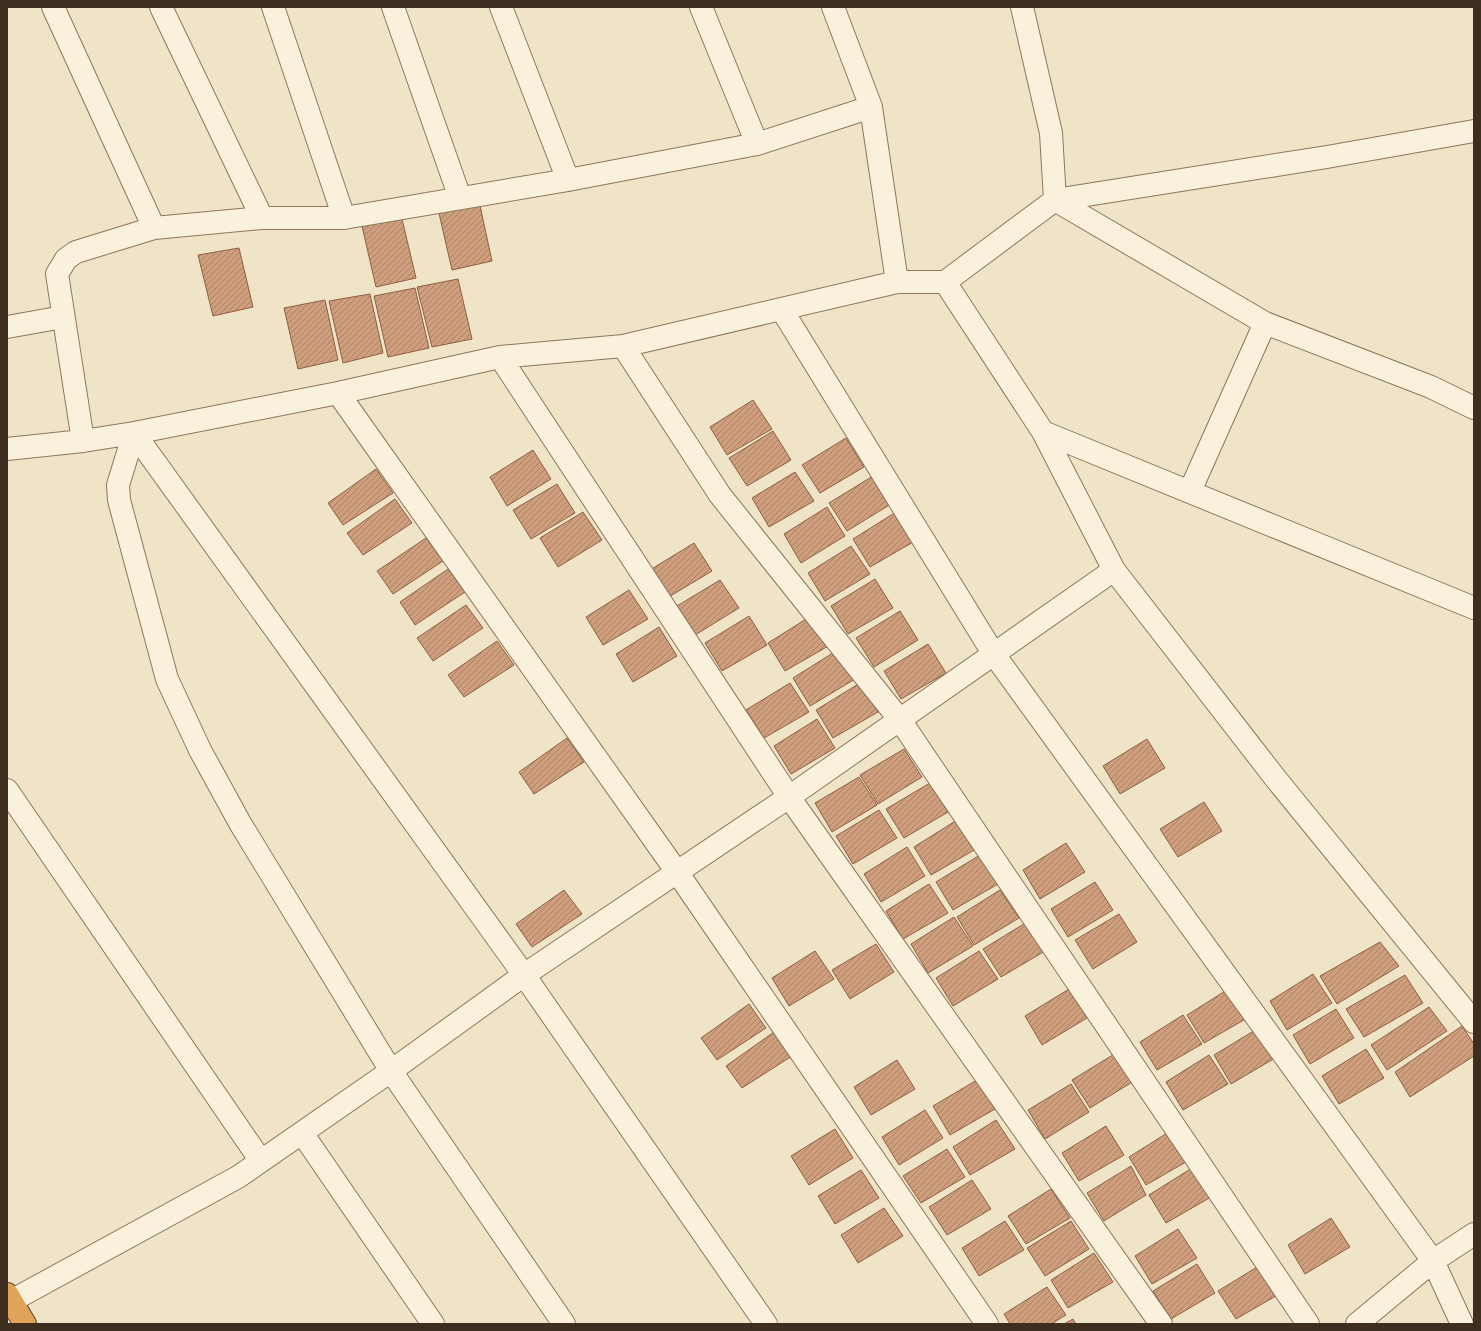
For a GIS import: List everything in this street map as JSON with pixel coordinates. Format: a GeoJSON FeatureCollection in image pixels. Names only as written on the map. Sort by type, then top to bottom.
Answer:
{"type":"FeatureCollection","features":[{"type":"Feature","properties":{"kind":"highway"},"geometry":{"type":"LineString","coordinates":[[9,1298],[25,1324]]}},
{"type":"Feature","properties":{"kind":"street"},"geometry":{"type":"LineString","coordinates":[[53,7],[154,228]]}},
{"type":"Feature","properties":{"kind":"street"},"geometry":{"type":"LineString","coordinates":[[161,7],[262,218]]}},
{"type":"Feature","properties":{"kind":"street"},"geometry":{"type":"LineString","coordinates":[[273,7],[344,218]]}},
{"type":"Feature","properties":{"kind":"street"},"geometry":{"type":"LineString","coordinates":[[394,7],[460,198]]}},
{"type":"Feature","properties":{"kind":"street"},"geometry":{"type":"LineString","coordinates":[[501,7],[568,180]]}},
{"type":"Feature","properties":{"kind":"street"},"geometry":{"type":"LineString","coordinates":[[701,7],[757,144]]}},
{"type":"Feature","properties":{"kind":"street"},"geometry":{"type":"LineString","coordinates":[[833,7],[871,107],[897,282]]}},
{"type":"Feature","properties":{"kind":"street"},"geometry":{"type":"LineString","coordinates":[[1024,7],[1051,133],[1055,200]]}},
{"type":"Feature","properties":{"kind":"street"},"geometry":{"type":"LineString","coordinates":[[83,441],[57,274],[66,258],[76,252],[154,228],[262,218],[344,218],[568,180],[757,144],[871,107]]}},
{"type":"Feature","properties":{"kind":"street"},"geometry":{"type":"LineString","coordinates":[[7,449],[83,441],[134,433],[338,392],[500,357],[623,346],[897,282],[945,282],[1055,200],[1320,158],[1474,130]]}},
{"type":"Feature","properties":{"kind":"street"},"geometry":{"type":"LineString","coordinates":[[1055,200],[1265,323],[1431,387],[1474,408]]}},
{"type":"Feature","properties":{"kind":"street"},"geometry":{"type":"LineString","coordinates":[[945,282],[1043,432],[1114,570],[1276,779],[1474,1022]]}},
{"type":"Feature","properties":{"kind":"street"},"geometry":{"type":"LineString","coordinates":[[782,310],[993,653],[1433,1261],[1462,1324]]}},
{"type":"Feature","properties":{"kind":"street"},"geometry":{"type":"LineString","coordinates":[[7,327],[63,317]]}},
{"type":"Feature","properties":{"kind":"street"},"geometry":{"type":"LineString","coordinates":[[1190,491],[1265,323]]}},
{"type":"Feature","properties":{"kind":"street"},"geometry":{"type":"LineString","coordinates":[[623,346],[720,495],[900,720],[1308,1324]]}},
{"type":"Feature","properties":{"kind":"street"},"geometry":{"type":"LineString","coordinates":[[500,357],[789,797],[1161,1324]]}},
{"type":"Feature","properties":{"kind":"street"},"geometry":{"type":"LineString","coordinates":[[338,392],[677,872],[987,1324]]}},
{"type":"Feature","properties":{"kind":"street"},"geometry":{"type":"LineString","coordinates":[[1043,432],[1474,608]]}},
{"type":"Feature","properties":{"kind":"street"},"geometry":{"type":"LineString","coordinates":[[134,433],[524,975],[766,1324]]}},
{"type":"Feature","properties":{"kind":"street"},"geometry":{"type":"LineString","coordinates":[[134,433],[118,485],[119,500],[167,679],[200,750],[240,822],[391,1071],[564,1324]]}},
{"type":"Feature","properties":{"kind":"street"},"geometry":{"type":"LineString","coordinates":[[9,1298],[238,1177],[391,1071],[524,975],[789,797],[993,653],[1114,570]]}},
{"type":"Feature","properties":{"kind":"street"},"geometry":{"type":"LineString","coordinates":[[7,790],[261,1161]]}},
{"type":"Feature","properties":{"kind":"street"},"geometry":{"type":"LineString","coordinates":[[302,1133],[433,1324]]}},
{"type":"Feature","properties":{"kind":"street"},"geometry":{"type":"LineString","coordinates":[[1357,1324],[1433,1261],[1474,1234]]}},
{"type":"Feature","properties":{"kind":"building"},"geometry":{"type":"Polygon","coordinates":[[[479,201],[492,261],[452,270],[438,209],[479,201]]]}},
{"type":"Feature","properties":{"kind":"building"},"geometry":{"type":"Polygon","coordinates":[[[402,219],[416,278],[376,287],[362,226],[402,219]]]}},
{"type":"Feature","properties":{"kind":"building"},"geometry":{"type":"Polygon","coordinates":[[[239,248],[253,307],[213,316],[198,255],[239,248]]]}},
{"type":"Feature","properties":{"kind":"building"},"geometry":{"type":"Polygon","coordinates":[[[458,279],[472,339],[432,347],[417,287],[458,279]]]}},
{"type":"Feature","properties":{"kind":"building"},"geometry":{"type":"Polygon","coordinates":[[[415,288],[429,348],[388,357],[374,296],[415,288]]]}},
{"type":"Feature","properties":{"kind":"building"},"geometry":{"type":"Polygon","coordinates":[[[370,294],[383,353],[343,363],[329,301],[370,294]]]}},
{"type":"Feature","properties":{"kind":"building"},"geometry":{"type":"Polygon","coordinates":[[[325,300],[338,360],[298,369],[284,308],[325,300]]]}},
{"type":"Feature","properties":{"kind":"building"},"geometry":{"type":"Polygon","coordinates":[[[753,400],[772,429],[727,455],[710,427],[753,400]]]}},
{"type":"Feature","properties":{"kind":"building"},"geometry":{"type":"Polygon","coordinates":[[[773,431],[791,460],[747,486],[729,458],[773,431]]]}},
{"type":"Feature","properties":{"kind":"building"},"geometry":{"type":"Polygon","coordinates":[[[846,438],[864,467],[820,493],[802,465],[846,438]]]}},
{"type":"Feature","properties":{"kind":"building"},"geometry":{"type":"Polygon","coordinates":[[[533,450],[551,479],[507,506],[490,477],[533,450]]]}},
{"type":"Feature","properties":{"kind":"building"},"geometry":{"type":"Polygon","coordinates":[[[376,469],[393,493],[343,525],[328,503],[376,469]]]}},
{"type":"Feature","properties":{"kind":"building"},"geometry":{"type":"Polygon","coordinates":[[[795,472],[814,501],[769,527],[752,498],[795,472]]]}},
{"type":"Feature","properties":{"kind":"building"},"geometry":{"type":"Polygon","coordinates":[[[873,476],[891,504],[847,531],[829,503],[873,476]]]}},
{"type":"Feature","properties":{"kind":"building"},"geometry":{"type":"Polygon","coordinates":[[[557,484],[575,513],[531,539],[513,510],[557,484]]]}},
{"type":"Feature","properties":{"kind":"building"},"geometry":{"type":"Polygon","coordinates":[[[395,499],[412,523],[363,555],[347,533],[395,499]]]}},
{"type":"Feature","properties":{"kind":"building"},"geometry":{"type":"Polygon","coordinates":[[[827,507],[845,536],[801,563],[784,534],[827,507]]]}},
{"type":"Feature","properties":{"kind":"building"},"geometry":{"type":"Polygon","coordinates":[[[583,512],[602,540],[558,567],[540,538],[583,512]]]}},
{"type":"Feature","properties":{"kind":"building"},"geometry":{"type":"Polygon","coordinates":[[[896,512],[915,541],[870,567],[853,539],[896,512]]]}},
{"type":"Feature","properties":{"kind":"building"},"geometry":{"type":"Polygon","coordinates":[[[426,538],[443,561],[393,594],[377,571],[426,538]]]}},
{"type":"Feature","properties":{"kind":"building"},"geometry":{"type":"Polygon","coordinates":[[[694,543],[712,571],[667,598],[650,570],[694,543]]]}},
{"type":"Feature","properties":{"kind":"building"},"geometry":{"type":"Polygon","coordinates":[[[851,546],[870,574],[825,601],[808,573],[851,546]]]}},
{"type":"Feature","properties":{"kind":"building"},"geometry":{"type":"Polygon","coordinates":[[[448,569],[465,592],[415,625],[400,602],[448,569]]]}},
{"type":"Feature","properties":{"kind":"building"},"geometry":{"type":"Polygon","coordinates":[[[875,579],[893,608],[848,634],[831,606],[875,579]]]}},
{"type":"Feature","properties":{"kind":"building"},"geometry":{"type":"Polygon","coordinates":[[[720,580],[739,608],[695,635],[677,606],[720,580]]]}},
{"type":"Feature","properties":{"kind":"building"},"geometry":{"type":"Polygon","coordinates":[[[629,590],[648,619],[603,645],[586,617],[629,590]]]}},
{"type":"Feature","properties":{"kind":"building"},"geometry":{"type":"Polygon","coordinates":[[[466,605],[483,628],[433,661],[417,638],[466,605]]]}},
{"type":"Feature","properties":{"kind":"building"},"geometry":{"type":"Polygon","coordinates":[[[900,611],[918,640],[874,667],[856,638],[900,611]]]}},
{"type":"Feature","properties":{"kind":"building"},"geometry":{"type":"Polygon","coordinates":[[[749,616],[767,645],[722,671],[705,643],[749,616]]]}},
{"type":"Feature","properties":{"kind":"building"},"geometry":{"type":"Polygon","coordinates":[[[811,616],[830,645],[785,671],[768,643],[811,616]]]}},
{"type":"Feature","properties":{"kind":"building"},"geometry":{"type":"Polygon","coordinates":[[[659,627],[677,656],[633,682],[616,654],[659,627]]]}},
{"type":"Feature","properties":{"kind":"building"},"geometry":{"type":"Polygon","coordinates":[[[497,641],[514,665],[464,697],[448,675],[497,641]]]}},
{"type":"Feature","properties":{"kind":"building"},"geometry":{"type":"Polygon","coordinates":[[[928,644],[946,673],[901,699],[884,671],[928,644]]]}},
{"type":"Feature","properties":{"kind":"building"},"geometry":{"type":"Polygon","coordinates":[[[836,651],[855,679],[810,706],[793,678],[836,651]]]}},
{"type":"Feature","properties":{"kind":"building"},"geometry":{"type":"Polygon","coordinates":[[[790,683],[809,712],[764,738],[746,710],[790,683]]]}},
{"type":"Feature","properties":{"kind":"building"},"geometry":{"type":"Polygon","coordinates":[[[860,683],[878,712],[833,738],[816,710],[860,683]]]}},
{"type":"Feature","properties":{"kind":"building"},"geometry":{"type":"Polygon","coordinates":[[[817,719],[835,748],[791,774],[774,746],[817,719]]]}},
{"type":"Feature","properties":{"kind":"building"},"geometry":{"type":"Polygon","coordinates":[[[567,738],[584,762],[534,794],[519,772],[567,738]]]}},
{"type":"Feature","properties":{"kind":"building"},"geometry":{"type":"Polygon","coordinates":[[[1147,739],[1165,768],[1120,794],[1103,766],[1147,739]]]}},
{"type":"Feature","properties":{"kind":"building"},"geometry":{"type":"Polygon","coordinates":[[[904,749],[922,777],[878,804],[860,775],[904,749]]]}},
{"type":"Feature","properties":{"kind":"building"},"geometry":{"type":"Polygon","coordinates":[[[859,777],[877,805],[832,832],[815,803],[859,777]]]}},
{"type":"Feature","properties":{"kind":"building"},"geometry":{"type":"Polygon","coordinates":[[[930,783],[948,812],[904,838],[886,809],[930,783]]]}},
{"type":"Feature","properties":{"kind":"building"},"geometry":{"type":"Polygon","coordinates":[[[1204,802],[1222,831],[1178,857],[1160,829],[1204,802]]]}},
{"type":"Feature","properties":{"kind":"building"},"geometry":{"type":"Polygon","coordinates":[[[879,810],[897,838],[853,864],[836,836],[879,810]]]}},
{"type":"Feature","properties":{"kind":"building"},"geometry":{"type":"Polygon","coordinates":[[[957,820],[976,849],[931,875],[914,847],[957,820]]]}},
{"type":"Feature","properties":{"kind":"building"},"geometry":{"type":"Polygon","coordinates":[[[1066,843],[1085,872],[1040,899],[1023,870],[1066,843]]]}},
{"type":"Feature","properties":{"kind":"building"},"geometry":{"type":"Polygon","coordinates":[[[907,847],[925,876],[881,902],[864,874],[907,847]]]}},
{"type":"Feature","properties":{"kind":"building"},"geometry":{"type":"Polygon","coordinates":[[[980,855],[998,884],[953,910],[936,882],[980,855]]]}},
{"type":"Feature","properties":{"kind":"building"},"geometry":{"type":"Polygon","coordinates":[[[1095,882],[1113,910],[1068,937],[1051,909],[1095,882]]]}},
{"type":"Feature","properties":{"kind":"building"},"geometry":{"type":"Polygon","coordinates":[[[929,884],[948,913],[903,939],[886,911],[929,884]]]}},
{"type":"Feature","properties":{"kind":"building"},"geometry":{"type":"Polygon","coordinates":[[[564,890],[582,914],[532,947],[516,924],[564,890]]]}},
{"type":"Feature","properties":{"kind":"building"},"geometry":{"type":"Polygon","coordinates":[[[1000,890],[1019,918],[974,945],[957,917],[1000,890]]]}},
{"type":"Feature","properties":{"kind":"building"},"geometry":{"type":"Polygon","coordinates":[[[1119,914],[1137,942],[1093,969],[1075,940],[1119,914]]]}},
{"type":"Feature","properties":{"kind":"building"},"geometry":{"type":"Polygon","coordinates":[[[954,917],[973,946],[928,973],[911,944],[954,917]]]}},
{"type":"Feature","properties":{"kind":"building"},"geometry":{"type":"Polygon","coordinates":[[[1027,922],[1045,951],[1001,977],[983,949],[1027,922]]]}},
{"type":"Feature","properties":{"kind":"building"},"geometry":{"type":"Polygon","coordinates":[[[1380,942],[1399,966],[1337,1004],[1320,976],[1380,942]]]}},
{"type":"Feature","properties":{"kind":"building"},"geometry":{"type":"Polygon","coordinates":[[[876,944],[894,972],[850,999],[832,970],[876,944]]]}},
{"type":"Feature","properties":{"kind":"building"},"geometry":{"type":"Polygon","coordinates":[[[815,951],[834,979],[789,1006],[772,978],[815,951]]]}},
{"type":"Feature","properties":{"kind":"building"},"geometry":{"type":"Polygon","coordinates":[[[979,951],[998,979],[953,1006],[936,978],[979,951]]]}},
{"type":"Feature","properties":{"kind":"building"},"geometry":{"type":"Polygon","coordinates":[[[1313,974],[1332,1003],[1287,1030],[1270,1001],[1313,974]]]}},
{"type":"Feature","properties":{"kind":"building"},"geometry":{"type":"Polygon","coordinates":[[[1405,975],[1423,1003],[1364,1037],[1346,1009],[1405,975]]]}},
{"type":"Feature","properties":{"kind":"building"},"geometry":{"type":"Polygon","coordinates":[[[1230,988],[1249,1017],[1204,1043],[1187,1015],[1230,988]]]}},
{"type":"Feature","properties":{"kind":"building"},"geometry":{"type":"Polygon","coordinates":[[[1069,989],[1087,1018],[1042,1045],[1025,1016],[1069,989]]]}},
{"type":"Feature","properties":{"kind":"building"},"geometry":{"type":"Polygon","coordinates":[[[749,1004],[766,1028],[717,1060],[701,1038],[749,1004]]]}},
{"type":"Feature","properties":{"kind":"building"},"geometry":{"type":"Polygon","coordinates":[[[1429,1007],[1447,1031],[1387,1070],[1371,1045],[1429,1007]]]}},
{"type":"Feature","properties":{"kind":"building"},"geometry":{"type":"Polygon","coordinates":[[[1336,1009],[1354,1038],[1310,1064],[1293,1035],[1336,1009]]]}},
{"type":"Feature","properties":{"kind":"building"},"geometry":{"type":"Polygon","coordinates":[[[1183,1015],[1202,1044],[1157,1070],[1140,1042],[1183,1015]]]}},
{"type":"Feature","properties":{"kind":"building"},"geometry":{"type":"Polygon","coordinates":[[[1462,1026],[1474,1044],[1474,1056],[1410,1097],[1395,1072],[1462,1026]]]}},
{"type":"Feature","properties":{"kind":"building"},"geometry":{"type":"Polygon","coordinates":[[[1257,1029],[1275,1058],[1231,1084],[1214,1055],[1257,1029]]]}},
{"type":"Feature","properties":{"kind":"building"},"geometry":{"type":"Polygon","coordinates":[[[774,1032],[792,1056],[742,1088],[726,1066],[774,1032]]]}},
{"type":"Feature","properties":{"kind":"building"},"geometry":{"type":"Polygon","coordinates":[[[1366,1049],[1384,1078],[1339,1104],[1322,1076],[1366,1049]]]}},
{"type":"Feature","properties":{"kind":"building"},"geometry":{"type":"Polygon","coordinates":[[[1116,1053],[1134,1081],[1090,1108],[1072,1080],[1116,1053]]]}},
{"type":"Feature","properties":{"kind":"building"},"geometry":{"type":"Polygon","coordinates":[[[1209,1055],[1228,1084],[1183,1110],[1166,1082],[1209,1055]]]}},
{"type":"Feature","properties":{"kind":"building"},"geometry":{"type":"Polygon","coordinates":[[[897,1060],[915,1089],[871,1115],[854,1087],[897,1060]]]}},
{"type":"Feature","properties":{"kind":"building"},"geometry":{"type":"Polygon","coordinates":[[[977,1080],[995,1109],[950,1135],[933,1106],[977,1080]]]}},
{"type":"Feature","properties":{"kind":"building"},"geometry":{"type":"Polygon","coordinates":[[[1071,1084],[1089,1112],[1045,1139],[1028,1110],[1071,1084]]]}},
{"type":"Feature","properties":{"kind":"building"},"geometry":{"type":"Polygon","coordinates":[[[925,1110],[943,1138],[899,1165],[882,1137],[925,1110]]]}},
{"type":"Feature","properties":{"kind":"building"},"geometry":{"type":"Polygon","coordinates":[[[996,1120],[1015,1149],[970,1175],[953,1147],[996,1120]]]}},
{"type":"Feature","properties":{"kind":"building"},"geometry":{"type":"Polygon","coordinates":[[[1106,1126],[1124,1155],[1079,1181],[1062,1153],[1106,1126]]]}},
{"type":"Feature","properties":{"kind":"building"},"geometry":{"type":"Polygon","coordinates":[[[835,1129],[853,1158],[809,1185],[791,1156],[835,1129]]]}},
{"type":"Feature","properties":{"kind":"building"},"geometry":{"type":"Polygon","coordinates":[[[1172,1130],[1191,1159],[1146,1185],[1129,1157],[1172,1130]]]}},
{"type":"Feature","properties":{"kind":"building"},"geometry":{"type":"Polygon","coordinates":[[[947,1149],[965,1177],[921,1203],[903,1176],[947,1149]]]}},
{"type":"Feature","properties":{"kind":"building"},"geometry":{"type":"Polygon","coordinates":[[[1131,1166],[1146,1195],[1104,1221],[1087,1193],[1131,1166]]]}},
{"type":"Feature","properties":{"kind":"building"},"geometry":{"type":"Polygon","coordinates":[[[1192,1168],[1211,1197],[1166,1223],[1149,1195],[1192,1168]]]}},
{"type":"Feature","properties":{"kind":"building"},"geometry":{"type":"Polygon","coordinates":[[[861,1170],[879,1198],[835,1224],[818,1196],[861,1170]]]}},
{"type":"Feature","properties":{"kind":"building"},"geometry":{"type":"Polygon","coordinates":[[[972,1180],[991,1209],[947,1235],[929,1207],[972,1180]]]}},
{"type":"Feature","properties":{"kind":"building"},"geometry":{"type":"Polygon","coordinates":[[[1051,1189],[1070,1218],[1026,1244],[1008,1216],[1051,1189]]]}},
{"type":"Feature","properties":{"kind":"building"},"geometry":{"type":"Polygon","coordinates":[[[884,1208],[903,1236],[858,1263],[841,1235],[884,1208]]]}},
{"type":"Feature","properties":{"kind":"building"},"geometry":{"type":"Polygon","coordinates":[[[1331,1218],[1350,1247],[1305,1274],[1288,1245],[1331,1218]]]}},
{"type":"Feature","properties":{"kind":"building"},"geometry":{"type":"Polygon","coordinates":[[[1005,1221],[1024,1250],[979,1276],[962,1248],[1005,1221]]]}},
{"type":"Feature","properties":{"kind":"building"},"geometry":{"type":"Polygon","coordinates":[[[1071,1221],[1089,1249],[1045,1276],[1027,1248],[1071,1221]]]}},
{"type":"Feature","properties":{"kind":"building"},"geometry":{"type":"Polygon","coordinates":[[[1178,1229],[1197,1258],[1152,1284],[1135,1256],[1178,1229]]]}},
{"type":"Feature","properties":{"kind":"building"},"geometry":{"type":"Polygon","coordinates":[[[1094,1253],[1113,1282],[1068,1308],[1051,1280],[1094,1253]]]}},
{"type":"Feature","properties":{"kind":"building"},"geometry":{"type":"Polygon","coordinates":[[[1197,1264],[1215,1293],[1171,1319],[1153,1291],[1197,1264]]]}},
{"type":"Feature","properties":{"kind":"building"},"geometry":{"type":"Polygon","coordinates":[[[1262,1264],[1281,1293],[1236,1319],[1218,1291],[1262,1264]]]}},
{"type":"Feature","properties":{"kind":"building"},"geometry":{"type":"Polygon","coordinates":[[[1047,1287],[1066,1315],[1051,1324],[1010,1324],[1004,1314],[1047,1287]]]}},
{"type":"Feature","properties":{"kind":"building"},"geometry":{"type":"Polygon","coordinates":[[[1073,1319],[1076,1324],[1064,1324],[1073,1319]]]}}]}
